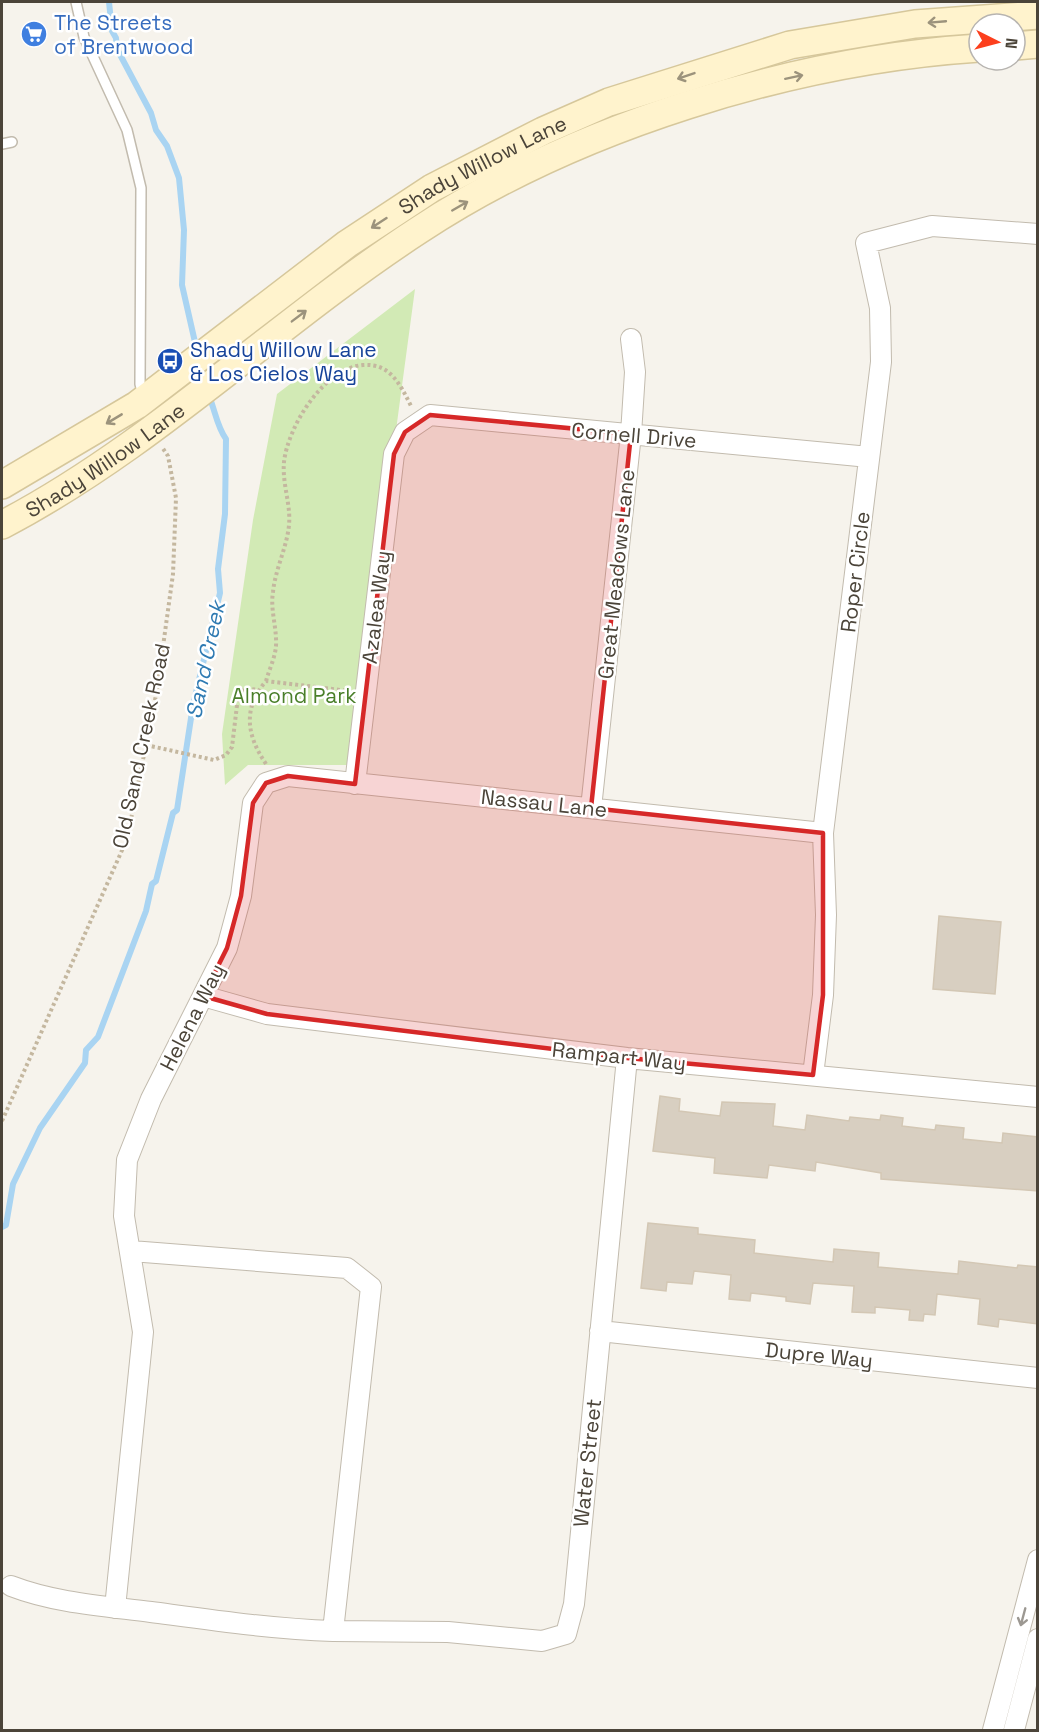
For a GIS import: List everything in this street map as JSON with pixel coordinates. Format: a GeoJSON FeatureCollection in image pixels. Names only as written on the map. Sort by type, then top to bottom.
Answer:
{"type":"FeatureCollection","features":[{"type":"Feature","properties":{"kind":"main road","name":"Shady Willow Lane"},"geometry":{"type":"LineString","coordinates":[[2,485],[153,393],[225,335],[347,244],[432,188],[471,167],[609,102],[789,45],[915,24],[1038,15]]}},
{"type":"Feature","properties":{"kind":"main road","name":"Shady Willow Lane"},"geometry":{"type":"LineString","coordinates":[[2,525],[108,462],[236,364],[420,229],[509,178],[594,140],[683,107],[737,91],[870,62],[967,50]]}},
{"type":"Feature","properties":{"kind":"main road"},"geometry":{"type":"LineString","coordinates":[[730,62],[737,91]]}},
{"type":"Feature","properties":{"kind":"street","name":"Roper Circle"},"geometry":{"type":"LineString","coordinates":[[813,1075],[823,995],[826,938],[823,833],[881,351],[880,308],[866,243],[932,226],[1038,234]]}},
{"type":"Feature","properties":{"kind":"street","name":"Great Meadows Lane"},"geometry":{"type":"LineString","coordinates":[[591,808],[631,434],[635,372],[631,339]]}},
{"type":"Feature","properties":{"kind":"street","name":"Cornell Drive"},"geometry":{"type":"LineString","coordinates":[[412,427],[430,415],[869,457]]}},
{"type":"Feature","properties":{"kind":"street","name":"Azalea Way"},"geometry":{"type":"LineString","coordinates":[[355,784],[394,454],[412,427]]}},
{"type":"Feature","properties":{"kind":"street","name":"Nassau Lane"},"geometry":{"type":"LineString","coordinates":[[271,781],[288,777],[823,833]]}},
{"type":"Feature","properties":{"kind":"street","name":"Helena Way"},"geometry":{"type":"LineString","coordinates":[[114,1608],[143,1332],[124,1216],[127,1160],[151,1099],[227,948],[241,896],[253,803],[271,781]]}},
{"type":"Feature","properties":{"kind":"street","name":"Rampart Way"},"geometry":{"type":"LineString","coordinates":[[203,996],[267,1014],[627,1058],[1038,1097]]}},
{"type":"Feature","properties":{"kind":"street","name":"Water Street"},"geometry":{"type":"LineString","coordinates":[[333,1631],[448,1632],[542,1641],[566,1634],[574,1604],[627,1058]]}},
{"type":"Feature","properties":{"kind":"street"},"geometry":{"type":"LineString","coordinates":[[11,1586],[36,1596],[114,1608],[284,1629],[333,1631],[371,1287],[347,1268],[131,1251]]}},
{"type":"Feature","properties":{"kind":"street","name":"Dupre Way"},"geometry":{"type":"LineString","coordinates":[[600,1331],[1038,1378]]}},
{"type":"Feature","properties":{"kind":"street"},"geometry":{"type":"LineString","coordinates":[[993,1731],[1038,1560]]}},
{"type":"Feature","properties":{"kind":"street"},"geometry":{"type":"LineString","coordinates":[[1014,1731],[1034,1672],[1038,1640]]}},
{"type":"Feature","properties":{"kind":"street"},"geometry":{"type":"LineString","coordinates":[[1010,1667],[1034,1672]]}},
{"type":"Feature","properties":{"kind":"lane"},"geometry":{"type":"LineString","coordinates":[[76,2],[84,37],[127,130],[141,188],[140,384],[153,393]]}},
{"type":"Feature","properties":{"kind":"path"},"geometry":{"type":"LineString","coordinates":[[271,781],[249,733],[258,690],[266,681],[276,648],[275,621],[271,607],[289,526],[284,464],[287,444],[297,421],[324,386],[356,366],[374,365],[389,371],[400,385],[412,427]]}},
{"type":"Feature","properties":{"kind":"path","name":"Old Sand Creek Road"},"geometry":{"type":"LineString","coordinates":[[2,1121],[127,839],[157,690],[173,574],[176,498],[168,456]]}},
{"type":"Feature","properties":{"kind":"path"},"geometry":{"type":"LineString","coordinates":[[266,681],[349,691],[348,702]]}},
{"type":"Feature","properties":{"kind":"path"},"geometry":{"type":"LineString","coordinates":[[146,745],[214,760],[226,754],[232,747],[238,697],[244,688],[258,690]]}},
{"type":"Feature","properties":{"kind":"highlighted area"},"geometry":{"type":"Polygon","coordinates":[[[430,415],[631,434],[591,808],[823,833],[823,995],[813,1075],[627,1058],[267,1014],[203,996],[227,948],[241,896],[253,803],[266,783],[288,776],[355,784],[394,454],[405,432],[430,415]]]}},
{"type":"Feature","properties":{"kind":"green space","name":"Almond Park"},"geometry":{"type":"Polygon","coordinates":[[[415,289],[351,765],[248,765],[225,785],[222,734],[253,520],[277,394],[415,289]]]}},
{"type":"Feature","properties":{"kind":"building"},"geometry":{"type":"Polygon","coordinates":[[[939,916],[1001,922],[995,994],[933,989],[939,916]]]}},
{"type":"Feature","properties":{"kind":"building"},"geometry":{"type":"Polygon","coordinates":[[[660,1096],[680,1099],[679,1111],[720,1116],[722,1102],[775,1104],[773,1126],[805,1130],[807,1115],[849,1121],[850,1117],[880,1120],[881,1115],[903,1118],[902,1126],[935,1130],[936,1125],[964,1128],[963,1139],[1002,1143],[1003,1133],[1038,1137],[1038,1191],[881,1179],[881,1173],[816,1162],[815,1171],[769,1165],[767,1178],[714,1173],[715,1158],[653,1151],[660,1096]]]}},
{"type":"Feature","properties":{"kind":"building"},"geometry":{"type":"Polygon","coordinates":[[[648,1223],[698,1228],[698,1234],[755,1240],[754,1253],[833,1262],[834,1249],[879,1253],[878,1267],[958,1274],[959,1261],[1017,1268],[1018,1265],[1038,1267],[1038,1324],[999,1319],[998,1327],[978,1324],[980,1299],[937,1294],[935,1315],[924,1314],[923,1321],[909,1320],[910,1310],[875,1307],[875,1313],[852,1312],[854,1286],[813,1283],[810,1304],[786,1301],[786,1297],[751,1293],[750,1301],[729,1299],[731,1275],[694,1271],[692,1284],[667,1282],[666,1291],[641,1288],[648,1223]]]}},
{"type":"Feature","properties":{"kind":"waterway","name":"Sand Creek"},"geometry":{"type":"LineString","coordinates":[[109,2],[112,31],[116,38],[117,49],[151,113],[156,130],[167,146],[179,178],[184,230],[182,285],[197,351]]}},
{"type":"Feature","properties":{"kind":"waterway","name":"Sand Creek"},"geometry":{"type":"LineString","coordinates":[[2,1227],[6,1225],[13,1184],[40,1128],[85,1063],[86,1050],[98,1037],[146,911],[173,813],[177,810],[193,705],[220,593],[218,569],[225,514],[226,439],[218,424],[209,396]]}},
{"type":"Feature","properties":{"kind":"place","name":"The Streets of Brentwood"},"geometry":{"type":"Point","coordinates":[34,34]}},
{"type":"Feature","properties":{"kind":"place","name":"Shady Willow Lane & Los Cielos Way"},"geometry":{"type":"Point","coordinates":[170,361]}}]}
